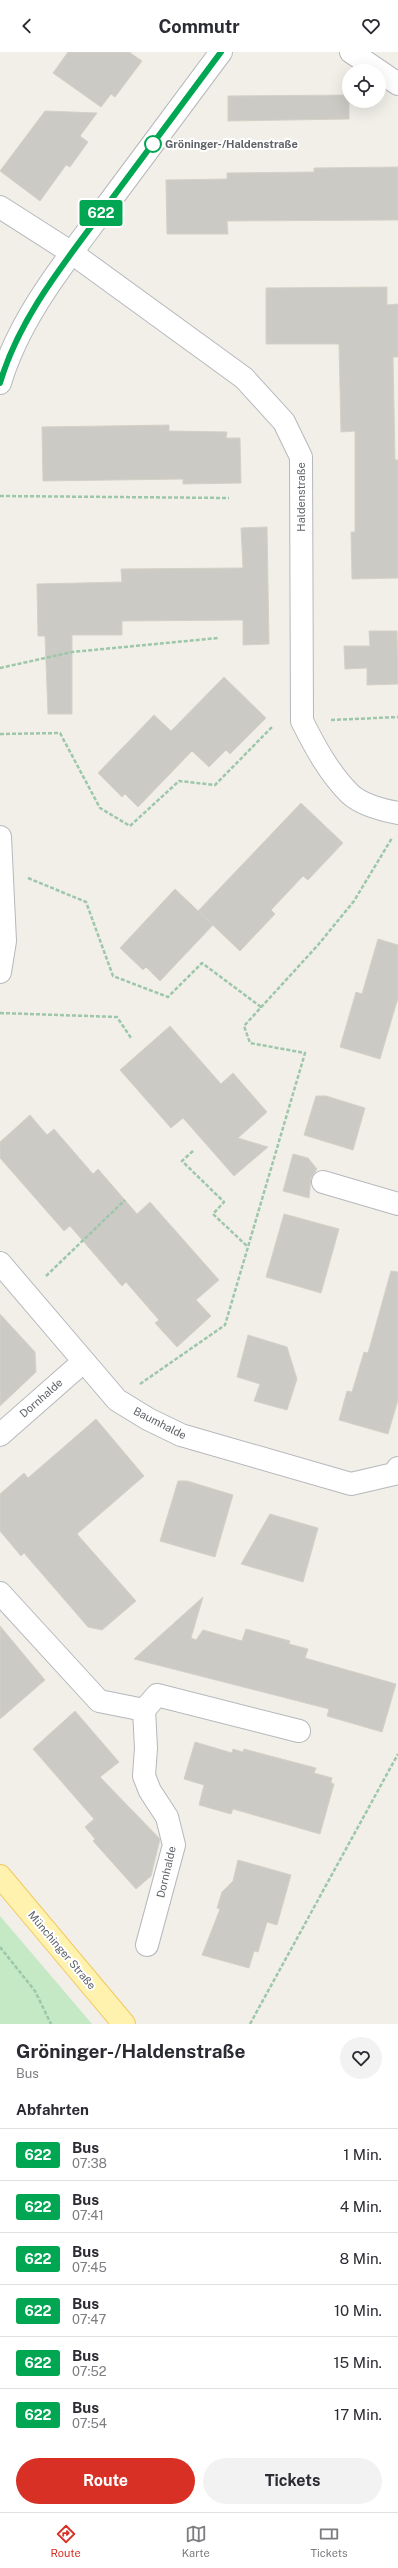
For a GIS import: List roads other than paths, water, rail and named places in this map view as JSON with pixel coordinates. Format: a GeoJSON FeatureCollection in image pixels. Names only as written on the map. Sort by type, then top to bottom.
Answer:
{"type":"FeatureCollection","features":[{"type":"Feature","properties":{"kind":"main road","name":"Münchinger Straße"},"geometry":{"type":"LineString","coordinates":[[0,1876],[124,2024]]}},
{"type":"Feature","properties":{"kind":"street"},"geometry":{"type":"LineString","coordinates":[[0,383],[7,359],[25,323],[72,253],[221,52]]}},
{"type":"Feature","properties":{"kind":"street"},"geometry":{"type":"LineString","coordinates":[[351,52],[369,64]]}},
{"type":"Feature","properties":{"kind":"street"},"geometry":{"type":"LineString","coordinates":[[386,76],[398,84]]}},
{"type":"Feature","properties":{"kind":"street","name":"Haldenstraße"},"geometry":{"type":"LineString","coordinates":[[0,207],[72,253],[244,378],[284,422],[301,457],[302,721],[318,753],[350,794],[376,808],[396,824]]}},
{"type":"Feature","properties":{"kind":"street"},"geometry":{"type":"LineString","coordinates":[[0,836],[2,941],[0,972]]}},
{"type":"Feature","properties":{"kind":"street"},"geometry":{"type":"LineString","coordinates":[[323,1182],[398,1204]]}},
{"type":"Feature","properties":{"kind":"street","name":"Baumhalde"},"geometry":{"type":"LineString","coordinates":[[0,1263],[117,1400],[148,1419],[181,1435],[351,1484],[394,1474],[398,1468]]}},
{"type":"Feature","properties":{"kind":"street","name":"Dornhalde"},"geometry":{"type":"LineString","coordinates":[[0,1435],[83,1362]]}},
{"type":"Feature","properties":{"kind":"street"},"geometry":{"type":"LineString","coordinates":[[0,1593],[99,1701],[144,1710],[157,1695],[299,1731]]}},
{"type":"Feature","properties":{"kind":"street","name":"Dornhalde"},"geometry":{"type":"LineString","coordinates":[[144,1710],[146,1748],[144,1776],[150,1791],[167,1817],[174,1845],[147,1944]]}},
{"type":"Feature","properties":{"kind":"place","name":"Gröninger-/Haldenstraße"},"geometry":{"type":"Point","coordinates":[153,144]}}]}
